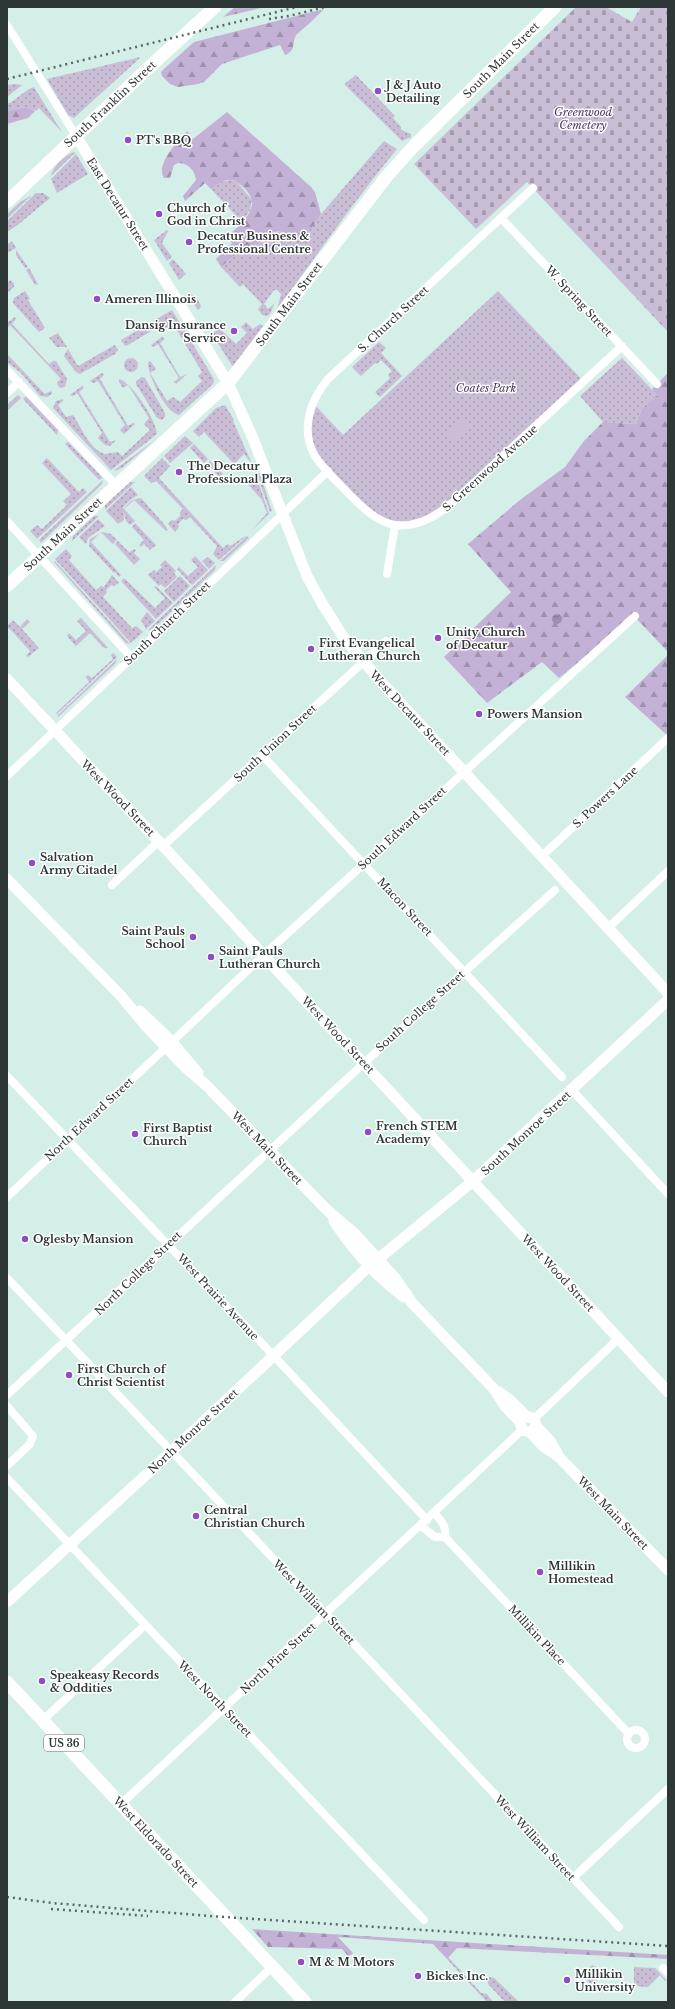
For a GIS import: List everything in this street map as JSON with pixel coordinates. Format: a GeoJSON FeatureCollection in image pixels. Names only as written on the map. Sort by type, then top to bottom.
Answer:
{"type":"FeatureCollection","features":[{"type":"Feature","properties":{"kind":"main road","name":"South Franklin Street"},"geometry":{"type":"LineString","coordinates":[[7,202],[215,7]]}},
{"type":"Feature","properties":{"kind":"main road","name":"South Main Street"},"geometry":{"type":"LineString","coordinates":[[7,586],[228,383],[387,176],[414,146],[556,7]]}},
{"type":"Feature","properties":{"kind":"main road","name":"West Eldorado Street"},"geometry":{"type":"LineString","coordinates":[[7,1682],[305,2002]]}},
{"type":"Feature","properties":{"kind":"street","name":"East Decatur Street"},"geometry":{"type":"LineString","coordinates":[[7,24],[228,383]]}},
{"type":"Feature","properties":{"kind":"street","name":"S. Church Street"},"geometry":{"type":"LineString","coordinates":[[328,471],[314,454],[308,430],[312,402],[318,390],[533,188]]}},
{"type":"Feature","properties":{"kind":"street","name":"W. Spring Street"},"geometry":{"type":"LineString","coordinates":[[501,218],[657,384]]}},
{"type":"Feature","properties":{"kind":"street","name":"S. Greenwood Avenue"},"geometry":{"type":"LineString","coordinates":[[328,471],[370,514],[395,525],[418,523],[432,519],[442,512],[622,346]]}},
{"type":"Feature","properties":{"kind":"street"},"geometry":{"type":"LineString","coordinates":[[7,370],[116,485]]}},
{"type":"Feature","properties":{"kind":"street"},"geometry":{"type":"LineString","coordinates":[[7,393],[19,382]]}},
{"type":"Feature","properties":{"kind":"street","name":"West Decatur Street"},"geometry":{"type":"LineString","coordinates":[[228,383],[252,436],[282,514],[313,588],[344,638],[363,661],[668,993]]}},
{"type":"Feature","properties":{"kind":"street","name":"South Church Street"},"geometry":{"type":"LineString","coordinates":[[7,776],[328,471]]}},
{"type":"Feature","properties":{"kind":"street"},"geometry":{"type":"LineString","coordinates":[[7,522],[39,555],[131,657]]}},
{"type":"Feature","properties":{"kind":"street"},"geometry":{"type":"LineString","coordinates":[[386,574],[395,525]]}},
{"type":"Feature","properties":{"kind":"street","name":"South Edward Street"},"geometry":{"type":"LineString","coordinates":[[169,1045],[264,955],[634,616]]}},
{"type":"Feature","properties":{"kind":"street","name":"South Union Street"},"geometry":{"type":"LineString","coordinates":[[112,885],[262,755],[386,641]]}},
{"type":"Feature","properties":{"kind":"street","name":"West Wood Street"},"geometry":{"type":"LineString","coordinates":[[7,679],[54,731],[161,843],[288,983],[364,1063],[668,1392]]}},
{"type":"Feature","properties":{"kind":"street","name":"S. Powers Lane"},"geometry":{"type":"LineString","coordinates":[[542,856],[668,738]]}},
{"type":"Feature","properties":{"kind":"street","name":"Macon Street"},"geometry":{"type":"LineString","coordinates":[[262,755],[562,1077]]}},
{"type":"Feature","properties":{"kind":"street"},"geometry":{"type":"LineString","coordinates":[[608,928],[668,871]]}},
{"type":"Feature","properties":{"kind":"street","name":"West Main Street"},"geometry":{"type":"LineString","coordinates":[[7,879],[327,1210],[347,1241],[373,1262],[387,1284],[413,1304],[494,1389],[505,1406],[528,1424],[543,1446],[559,1457],[668,1570]]}},
{"type":"Feature","properties":{"kind":"street","name":"South College Street"},"geometry":{"type":"LineString","coordinates":[[270,1150],[554,890]]}},
{"type":"Feature","properties":{"kind":"street","name":"South Monroe Street"},"geometry":{"type":"LineString","coordinates":[[373,1262],[473,1181],[668,1000]]}},
{"type":"Feature","properties":{"kind":"street","name":"North Edward Street"},"geometry":{"type":"LineString","coordinates":[[7,1197],[169,1045]]}},
{"type":"Feature","properties":{"kind":"street","name":"West Prairie Avenue"},"geometry":{"type":"LineString","coordinates":[[7,1076],[168,1244],[427,1520]]}},
{"type":"Feature","properties":{"kind":"street"},"geometry":{"type":"LineString","coordinates":[[572,1090],[668,1194]]}},
{"type":"Feature","properties":{"kind":"street","name":"North College Street"},"geometry":{"type":"LineString","coordinates":[[7,1395],[270,1150]]}},
{"type":"Feature","properties":{"kind":"street","name":"North Monroe Street"},"geometry":{"type":"LineString","coordinates":[[7,1602],[171,1452],[373,1262]]}},
{"type":"Feature","properties":{"kind":"street","name":"West William Street"},"geometry":{"type":"LineString","coordinates":[[7,1278],[326,1614],[619,1927]]}},
{"type":"Feature","properties":{"kind":"street","name":"North Pine Street"},"geometry":{"type":"LineString","coordinates":[[121,1804],[421,1526],[618,1338]]}},
{"type":"Feature","properties":{"kind":"street"},"geometry":{"type":"LineString","coordinates":[[7,1406],[32,1433],[33,1439],[30,1444],[7,1466]]}},
{"type":"Feature","properties":{"kind":"street","name":"West North Street"},"geometry":{"type":"LineString","coordinates":[[7,1478],[424,1920]]}},
{"type":"Feature","properties":{"kind":"street","name":"Millikin Place"},"geometry":{"type":"LineString","coordinates":[[434,1513],[444,1525],[446,1533],[445,1537]]}},
{"type":"Feature","properties":{"kind":"street","name":"Millikin Place"},"geometry":{"type":"LineString","coordinates":[[421,1526],[435,1537],[445,1537],[630,1734]]}},
{"type":"Feature","properties":{"kind":"street"},"geometry":{"type":"LineString","coordinates":[[43,1720],[145,1625]]}},
{"type":"Feature","properties":{"kind":"street"},"geometry":{"type":"LineString","coordinates":[[573,1878],[668,1789]]}},
{"type":"Feature","properties":{"kind":"street"},"geometry":{"type":"LineString","coordinates":[[236,2002],[272,1967]]}},
{"type":"Feature","properties":{"kind":"green space"},"geometry":{"type":"Polygon","coordinates":[[[235,7],[265,7],[223,17],[235,7]]]}},
{"type":"Feature","properties":{"kind":"green space","name":"Greenwood Cemetery"},"geometry":{"type":"Polygon","coordinates":[[[576,7],[606,7],[632,22],[641,7],[668,7],[668,332],[527,182],[476,229],[414,164],[576,7]]]}},
{"type":"Feature","properties":{"kind":"green space"},"geometry":{"type":"Polygon","coordinates":[[[324,9],[296,35],[291,51],[285,55],[280,45],[222,64],[204,82],[198,84],[178,87],[170,84],[162,76],[161,72],[194,42],[324,9]]]}},
{"type":"Feature","properties":{"kind":"green space"},"geometry":{"type":"Polygon","coordinates":[[[141,57],[74,118],[68,115],[47,79],[141,57]]]}},
{"type":"Feature","properties":{"kind":"green space"},"geometry":{"type":"Polygon","coordinates":[[[356,75],[395,116],[393,118],[401,127],[401,130],[411,134],[411,137],[402,141],[344,84],[356,75]]]}},
{"type":"Feature","properties":{"kind":"green space"},"geometry":{"type":"Polygon","coordinates":[[[7,85],[22,85],[7,97],[7,85]]]}},
{"type":"Feature","properties":{"kind":"green space"},"geometry":{"type":"Polygon","coordinates":[[[34,87],[62,132],[39,108],[36,111],[26,107],[7,111],[7,104],[34,87]]]}},
{"type":"Feature","properties":{"kind":"green space"},"geometry":{"type":"Polygon","coordinates":[[[26,107],[35,111],[28,118],[7,124],[7,111],[26,107]]]}},
{"type":"Feature","properties":{"kind":"green space"},"geometry":{"type":"Polygon","coordinates":[[[227,112],[311,187],[315,192],[321,214],[310,230],[306,233],[302,235],[292,235],[276,231],[257,244],[245,247],[221,267],[216,259],[232,243],[227,237],[248,215],[252,205],[249,193],[235,181],[225,180],[212,190],[205,183],[185,201],[183,196],[196,180],[193,170],[185,164],[178,163],[174,165],[170,178],[164,178],[162,173],[165,160],[169,153],[187,131],[193,139],[227,112]]]}},
{"type":"Feature","properties":{"kind":"green space"},"geometry":{"type":"Polygon","coordinates":[[[384,141],[397,149],[350,209],[277,310],[281,294],[277,290],[274,290],[264,304],[268,309],[274,304],[271,312],[268,316],[262,315],[258,309],[262,304],[243,284],[240,287],[221,267],[245,247],[253,246],[276,231],[292,235],[316,223],[321,214],[384,141]]]}},
{"type":"Feature","properties":{"kind":"green space"},"geometry":{"type":"Polygon","coordinates":[[[74,152],[75,153],[51,176],[54,168],[60,161],[74,152]]]}},
{"type":"Feature","properties":{"kind":"green space"},"geometry":{"type":"Polygon","coordinates":[[[76,154],[88,174],[57,193],[51,179],[76,154]]]}},
{"type":"Feature","properties":{"kind":"green space"},"geometry":{"type":"Polygon","coordinates":[[[231,180],[238,183],[252,200],[250,210],[242,222],[212,190],[221,182],[231,180]]]}},
{"type":"Feature","properties":{"kind":"green space"},"geometry":{"type":"Polygon","coordinates":[[[36,193],[43,193],[50,198],[7,232],[7,221],[36,193]]]}},
{"type":"Feature","properties":{"kind":"green space"},"geometry":{"type":"Polygon","coordinates":[[[32,195],[7,219],[7,214],[20,202],[32,195]]]}},
{"type":"Feature","properties":{"kind":"green space"},"geometry":{"type":"Polygon","coordinates":[[[167,230],[168,231],[162,243],[172,257],[167,261],[154,240],[167,230]]]}},
{"type":"Feature","properties":{"kind":"green space"},"geometry":{"type":"Polygon","coordinates":[[[12,241],[16,248],[7,253],[7,245],[12,241]]]}},
{"type":"Feature","properties":{"kind":"green space"},"geometry":{"type":"Polygon","coordinates":[[[16,250],[28,267],[25,268],[16,255],[16,250]]]}},
{"type":"Feature","properties":{"kind":"green space"},"geometry":{"type":"Polygon","coordinates":[[[173,259],[186,274],[179,280],[169,263],[173,259]]]}},
{"type":"Feature","properties":{"kind":"green space"},"geometry":{"type":"Polygon","coordinates":[[[29,268],[38,284],[35,285],[26,270],[29,268]]]}},
{"type":"Feature","properties":{"kind":"green space"},"geometry":{"type":"Polygon","coordinates":[[[11,280],[14,287],[7,293],[7,283],[11,280]]]}},
{"type":"Feature","properties":{"kind":"green space"},"geometry":{"type":"Polygon","coordinates":[[[25,291],[30,299],[28,300],[45,328],[39,332],[13,303],[14,298],[25,291]]]}},
{"type":"Feature","properties":{"kind":"green space","name":"Coates Park"},"geometry":{"type":"Polygon","coordinates":[[[498,291],[584,382],[453,502],[418,523],[383,520],[321,465],[310,442],[312,402],[343,435],[498,291]]]}},
{"type":"Feature","properties":{"kind":"green space"},"geometry":{"type":"Polygon","coordinates":[[[187,293],[194,296],[199,302],[201,307],[198,310],[187,293]]]}},
{"type":"Feature","properties":{"kind":"green space"},"geometry":{"type":"Polygon","coordinates":[[[172,310],[214,379],[213,384],[179,415],[168,408],[163,401],[150,373],[167,401],[173,397],[180,402],[202,381],[198,376],[202,372],[175,327],[170,330],[161,325],[125,346],[121,340],[172,310]]]}},
{"type":"Feature","properties":{"kind":"green space"},"geometry":{"type":"Polygon","coordinates":[[[15,317],[16,319],[12,324],[49,364],[56,361],[67,379],[65,387],[60,388],[57,382],[61,379],[10,325],[7,328],[7,323],[15,317]]]}},
{"type":"Feature","properties":{"kind":"green space"},"geometry":{"type":"Polygon","coordinates":[[[246,322],[253,329],[260,324],[263,326],[233,367],[212,334],[219,328],[236,344],[247,333],[241,327],[246,322]]]}},
{"type":"Feature","properties":{"kind":"green space"},"geometry":{"type":"Polygon","coordinates":[[[58,333],[67,347],[57,347],[49,338],[58,333]]]}},
{"type":"Feature","properties":{"kind":"green space"},"geometry":{"type":"Polygon","coordinates":[[[162,337],[165,339],[160,343],[180,377],[187,374],[176,384],[174,382],[179,378],[158,344],[153,347],[151,345],[162,337]]]}},
{"type":"Feature","properties":{"kind":"green space"},"geometry":{"type":"Polygon","coordinates":[[[379,342],[386,348],[381,353],[402,376],[380,397],[375,392],[390,378],[388,375],[392,371],[381,360],[377,364],[375,363],[361,376],[352,367],[379,342]]]}},
{"type":"Feature","properties":{"kind":"green space"},"geometry":{"type":"Polygon","coordinates":[[[115,345],[118,350],[115,354],[80,374],[76,372],[64,356],[68,349],[78,366],[115,345]]]}},
{"type":"Feature","properties":{"kind":"green space"},"geometry":{"type":"Polygon","coordinates":[[[7,354],[45,394],[51,391],[52,393],[48,397],[40,396],[21,373],[7,362],[7,354]]]}},
{"type":"Feature","properties":{"kind":"green space"},"geometry":{"type":"Polygon","coordinates":[[[128,358],[134,358],[138,362],[138,368],[134,372],[128,372],[124,368],[124,362],[128,358]]]}},
{"type":"Feature","properties":{"kind":"green space"},"geometry":{"type":"Polygon","coordinates":[[[622,358],[657,395],[642,409],[636,424],[603,422],[580,396],[622,358]]]}},
{"type":"Feature","properties":{"kind":"green space"},"geometry":{"type":"Polygon","coordinates":[[[149,361],[156,369],[150,373],[148,364],[149,361]]]}},
{"type":"Feature","properties":{"kind":"green space"},"geometry":{"type":"Polygon","coordinates":[[[102,373],[104,375],[100,379],[128,426],[133,423],[135,424],[124,434],[120,430],[125,425],[98,381],[93,383],[90,381],[102,373]]]}},
{"type":"Feature","properties":{"kind":"green space"},"geometry":{"type":"Polygon","coordinates":[[[668,373],[668,652],[634,616],[559,678],[542,662],[487,703],[444,657],[511,592],[468,544],[520,500],[565,467],[584,441],[603,422],[636,424],[642,409],[657,395],[652,389],[668,373]]]}},
{"type":"Feature","properties":{"kind":"green space"},"geometry":{"type":"Polygon","coordinates":[[[142,377],[145,378],[165,413],[165,417],[162,420],[157,418],[136,384],[136,381],[142,377]]]}},
{"type":"Feature","properties":{"kind":"green space"},"geometry":{"type":"Polygon","coordinates":[[[119,379],[128,385],[123,388],[119,382],[119,379]]]}},
{"type":"Feature","properties":{"kind":"green space"},"geometry":{"type":"Polygon","coordinates":[[[82,386],[84,388],[79,392],[110,442],[116,440],[110,446],[105,445],[98,438],[102,433],[77,393],[73,396],[70,395],[82,386]]]}},
{"type":"Feature","properties":{"kind":"green space"},"geometry":{"type":"Polygon","coordinates":[[[128,386],[143,403],[153,421],[157,434],[111,470],[53,408],[56,401],[63,399],[63,401],[58,405],[66,417],[73,415],[90,443],[105,454],[118,452],[122,456],[150,430],[144,424],[149,418],[128,386]]]}},
{"type":"Feature","properties":{"kind":"green space"},"geometry":{"type":"Polygon","coordinates":[[[18,395],[21,398],[7,411],[7,405],[18,395]]]}},
{"type":"Feature","properties":{"kind":"green space"},"geometry":{"type":"Polygon","coordinates":[[[26,396],[58,430],[57,435],[23,399],[26,396]]]}},
{"type":"Feature","properties":{"kind":"green space"},"geometry":{"type":"Polygon","coordinates":[[[225,405],[234,420],[233,421],[252,464],[244,454],[234,464],[204,432],[199,437],[193,431],[216,408],[225,405]]]}},
{"type":"Feature","properties":{"kind":"green space"},"geometry":{"type":"Polygon","coordinates":[[[464,418],[473,427],[456,443],[447,433],[464,418]]]}},
{"type":"Feature","properties":{"kind":"green space"},"geometry":{"type":"Polygon","coordinates":[[[185,436],[193,443],[170,463],[164,456],[185,436]]]}},
{"type":"Feature","properties":{"kind":"green space"},"geometry":{"type":"Polygon","coordinates":[[[155,440],[122,468],[113,471],[155,440]]]}},
{"type":"Feature","properties":{"kind":"green space"},"geometry":{"type":"Polygon","coordinates":[[[68,442],[102,478],[99,480],[65,444],[68,442]]]}},
{"type":"Feature","properties":{"kind":"green space"},"geometry":{"type":"Polygon","coordinates":[[[194,444],[208,459],[204,463],[190,448],[194,444]]]}},
{"type":"Feature","properties":{"kind":"green space"},"geometry":{"type":"Polygon","coordinates":[[[47,458],[79,492],[83,488],[87,492],[37,539],[30,531],[37,525],[42,529],[67,505],[63,501],[71,494],[42,463],[47,458]]]}},
{"type":"Feature","properties":{"kind":"green space"},"geometry":{"type":"Polygon","coordinates":[[[162,458],[170,466],[159,478],[223,548],[228,544],[230,546],[247,535],[219,560],[213,554],[217,546],[190,517],[186,520],[183,519],[178,524],[179,527],[175,532],[168,524],[172,520],[175,521],[180,516],[180,512],[183,509],[156,481],[151,483],[144,476],[162,458]]]}},
{"type":"Feature","properties":{"kind":"green space"},"geometry":{"type":"Polygon","coordinates":[[[210,461],[223,474],[220,477],[206,464],[210,461]]]}},
{"type":"Feature","properties":{"kind":"green space"},"geometry":{"type":"Polygon","coordinates":[[[256,471],[260,474],[272,511],[270,512],[256,471]]]}},
{"type":"Feature","properties":{"kind":"green space"},"geometry":{"type":"Polygon","coordinates":[[[255,472],[269,514],[253,529],[267,513],[262,500],[246,482],[255,472]]]}},
{"type":"Feature","properties":{"kind":"green space"},"geometry":{"type":"Polygon","coordinates":[[[103,480],[102,484],[41,543],[39,540],[103,480]]]}},
{"type":"Feature","properties":{"kind":"green space"},"geometry":{"type":"Polygon","coordinates":[[[130,482],[135,482],[105,510],[105,505],[130,482]]]}},
{"type":"Feature","properties":{"kind":"green space"},"geometry":{"type":"Polygon","coordinates":[[[131,487],[138,495],[123,507],[124,520],[118,524],[106,511],[131,487]]]}},
{"type":"Feature","properties":{"kind":"green space"},"geometry":{"type":"Polygon","coordinates":[[[141,498],[168,530],[166,531],[134,500],[124,509],[135,521],[130,525],[126,521],[123,510],[124,508],[132,500],[141,498]]]}},
{"type":"Feature","properties":{"kind":"green space"},"geometry":{"type":"Polygon","coordinates":[[[94,516],[99,516],[72,541],[73,536],[94,516]]]}},
{"type":"Feature","properties":{"kind":"green space"},"geometry":{"type":"Polygon","coordinates":[[[98,519],[105,526],[88,538],[86,544],[79,537],[98,519]]]}},
{"type":"Feature","properties":{"kind":"green space"},"geometry":{"type":"Polygon","coordinates":[[[135,523],[156,545],[150,550],[144,544],[141,547],[139,545],[144,540],[132,527],[135,523]]]}},
{"type":"Feature","properties":{"kind":"green space"},"geometry":{"type":"Polygon","coordinates":[[[101,532],[111,534],[117,540],[113,544],[101,532]]]}},
{"type":"Feature","properties":{"kind":"green space"},"geometry":{"type":"Polygon","coordinates":[[[100,533],[91,542],[121,575],[119,577],[89,546],[90,539],[100,533]]]}},
{"type":"Feature","properties":{"kind":"green space"},"geometry":{"type":"Polygon","coordinates":[[[247,536],[249,538],[224,561],[220,561],[247,536]]]}},
{"type":"Feature","properties":{"kind":"green space"},"geometry":{"type":"Polygon","coordinates":[[[118,541],[129,552],[135,549],[136,551],[134,553],[140,559],[134,565],[115,544],[118,541]]]}},
{"type":"Feature","properties":{"kind":"green space"},"geometry":{"type":"Polygon","coordinates":[[[66,549],[72,556],[69,560],[96,590],[101,586],[104,587],[112,575],[119,583],[114,586],[111,585],[106,590],[107,592],[103,597],[132,628],[136,626],[143,632],[131,643],[55,559],[66,549]]]}},
{"type":"Feature","properties":{"kind":"green space"},"geometry":{"type":"Polygon","coordinates":[[[195,556],[208,570],[192,585],[177,569],[179,567],[188,576],[198,567],[191,560],[195,556]]]}},
{"type":"Feature","properties":{"kind":"green space"},"geometry":{"type":"Polygon","coordinates":[[[208,557],[215,563],[209,569],[202,561],[208,557]]]}},
{"type":"Feature","properties":{"kind":"green space"},"geometry":{"type":"Polygon","coordinates":[[[165,560],[176,571],[174,573],[177,577],[165,588],[161,584],[159,586],[148,575],[154,570],[156,572],[162,567],[160,565],[165,560]]]}},
{"type":"Feature","properties":{"kind":"green space"},"geometry":{"type":"Polygon","coordinates":[[[55,561],[130,644],[126,643],[54,562],[55,561]]]}},
{"type":"Feature","properties":{"kind":"green space"},"geometry":{"type":"Polygon","coordinates":[[[216,565],[215,570],[153,629],[148,630],[216,565]]]}},
{"type":"Feature","properties":{"kind":"green space"},"geometry":{"type":"Polygon","coordinates":[[[180,576],[190,586],[174,602],[164,591],[180,576]]]}},
{"type":"Feature","properties":{"kind":"green space"},"geometry":{"type":"Polygon","coordinates":[[[124,578],[155,608],[165,598],[154,587],[156,586],[173,603],[156,619],[121,581],[124,578]]]}},
{"type":"Feature","properties":{"kind":"green space"},"geometry":{"type":"Polygon","coordinates":[[[147,612],[155,621],[146,629],[141,620],[147,612]]]}},
{"type":"Feature","properties":{"kind":"green space"},"geometry":{"type":"Polygon","coordinates":[[[81,618],[108,648],[104,648],[90,633],[76,646],[67,636],[69,633],[76,640],[86,631],[77,621],[81,618]]]}},
{"type":"Feature","properties":{"kind":"green space"},"geometry":{"type":"Polygon","coordinates":[[[27,619],[30,622],[22,629],[39,648],[28,657],[26,656],[30,651],[9,628],[7,630],[7,626],[13,620],[20,627],[27,619]]]}},
{"type":"Feature","properties":{"kind":"green space"},"geometry":{"type":"Polygon","coordinates":[[[113,653],[117,657],[57,714],[56,713],[89,682],[86,677],[88,675],[92,678],[113,659],[111,655],[113,653]]]}},
{"type":"Feature","properties":{"kind":"green space"},"geometry":{"type":"Polygon","coordinates":[[[668,655],[668,736],[625,697],[668,655]]]}},
{"type":"Feature","properties":{"kind":"green space"},"geometry":{"type":"Polygon","coordinates":[[[117,659],[115,664],[58,717],[58,715],[117,659]]]}},
{"type":"Feature","properties":{"kind":"green space"},"geometry":{"type":"Polygon","coordinates":[[[252,1929],[668,1955],[668,1959],[457,1948],[447,1959],[433,1944],[338,1937],[353,1953],[349,1957],[342,1949],[268,1947],[252,1929]]]}},
{"type":"Feature","properties":{"kind":"green space"},"geometry":{"type":"Polygon","coordinates":[[[448,1957],[481,1993],[487,1994],[493,2002],[487,2002],[447,1959],[448,1957]]]}},
{"type":"Feature","properties":{"kind":"green space"},"geometry":{"type":"Polygon","coordinates":[[[592,1965],[596,1967],[597,1973],[601,1973],[600,1977],[597,1977],[596,1984],[590,1983],[585,1978],[587,1970],[592,1965]]]}},
{"type":"Feature","properties":{"kind":"green space"},"geometry":{"type":"Polygon","coordinates":[[[634,1967],[655,1968],[667,1981],[665,1981],[660,1975],[648,1987],[634,1986],[634,1967]]]}},
{"type":"Feature","properties":{"kind":"green space"},"geometry":{"type":"Polygon","coordinates":[[[490,1977],[494,1978],[519,2002],[505,2002],[488,1984],[487,1979],[490,1977]]]}},
{"type":"Feature","properties":{"kind":"water"},"geometry":{"type":"Polygon","coordinates":[[[555,614],[559,614],[561,615],[561,623],[555,624],[552,621],[552,617],[555,614]]]}},
{"type":"Feature","properties":{"kind":"railway"},"geometry":{"type":"LineString","coordinates":[[7,79],[297,7]]}},
{"type":"Feature","properties":{"kind":"railway"},"geometry":{"type":"LineString","coordinates":[[269,19],[289,16],[325,7]]}},
{"type":"Feature","properties":{"kind":"railway"},"geometry":{"type":"LineString","coordinates":[[7,1897],[52,1903],[209,1916],[668,1946]]}},
{"type":"Feature","properties":{"kind":"railway"},"geometry":{"type":"LineString","coordinates":[[51,1909],[148,1916]]}},
{"type":"Feature","properties":{"kind":"place","name":"J & J Auto Detailing"},"geometry":{"type":"Point","coordinates":[378,91]}},
{"type":"Feature","properties":{"kind":"place","name":"PT's BBQ"},"geometry":{"type":"Point","coordinates":[128,140]}},
{"type":"Feature","properties":{"kind":"place","name":"Church of God in Christ"},"geometry":{"type":"Point","coordinates":[159,214]}},
{"type":"Feature","properties":{"kind":"place","name":"Decatur Business & Professional Centre"},"geometry":{"type":"Point","coordinates":[189,242]}},
{"type":"Feature","properties":{"kind":"place","name":"Ameren Illinois"},"geometry":{"type":"Point","coordinates":[97,299]}},
{"type":"Feature","properties":{"kind":"place","name":"Dansig Insurance Service"},"geometry":{"type":"Point","coordinates":[234,331]}},
{"type":"Feature","properties":{"kind":"place","name":"The Decatur Professional Plaza"},"geometry":{"type":"Point","coordinates":[179,472]}},
{"type":"Feature","properties":{"kind":"place","name":"Unity Church of Decatur"},"geometry":{"type":"Point","coordinates":[438,638]}},
{"type":"Feature","properties":{"kind":"place","name":"First Evangelical Lutheran Church"},"geometry":{"type":"Point","coordinates":[311,649]}},
{"type":"Feature","properties":{"kind":"place","name":"Powers Mansion"},"geometry":{"type":"Point","coordinates":[479,714]}},
{"type":"Feature","properties":{"kind":"place","name":"Salvation Army Citadel"},"geometry":{"type":"Point","coordinates":[32,863]}},
{"type":"Feature","properties":{"kind":"place","name":"Saint Pauls School"},"geometry":{"type":"Point","coordinates":[193,937]}},
{"type":"Feature","properties":{"kind":"place","name":"Saint Pauls Lutheran Church"},"geometry":{"type":"Point","coordinates":[211,957]}},
{"type":"Feature","properties":{"kind":"place","name":"French STEM Academy"},"geometry":{"type":"Point","coordinates":[368,1132]}},
{"type":"Feature","properties":{"kind":"place","name":"First Baptist Church"},"geometry":{"type":"Point","coordinates":[135,1134]}},
{"type":"Feature","properties":{"kind":"place","name":"Oglesby Mansion"},"geometry":{"type":"Point","coordinates":[25,1239]}},
{"type":"Feature","properties":{"kind":"place","name":"First Church of Christ Scientist"},"geometry":{"type":"Point","coordinates":[69,1375]}},
{"type":"Feature","properties":{"kind":"place","name":"Central Christian Church"},"geometry":{"type":"Point","coordinates":[196,1516]}},
{"type":"Feature","properties":{"kind":"place","name":"Millikin Homestead"},"geometry":{"type":"Point","coordinates":[540,1572]}},
{"type":"Feature","properties":{"kind":"place","name":"Speakeasy Records & Oddities"},"geometry":{"type":"Point","coordinates":[42,1681]}},
{"type":"Feature","properties":{"kind":"place","name":"M & M Motors"},"geometry":{"type":"Point","coordinates":[301,1962]}},
{"type":"Feature","properties":{"kind":"place","name":"Bickes Inc."},"geometry":{"type":"Point","coordinates":[418,1976]}},
{"type":"Feature","properties":{"kind":"place","name":"Millikin University"},"geometry":{"type":"Point","coordinates":[567,1980]}}]}
